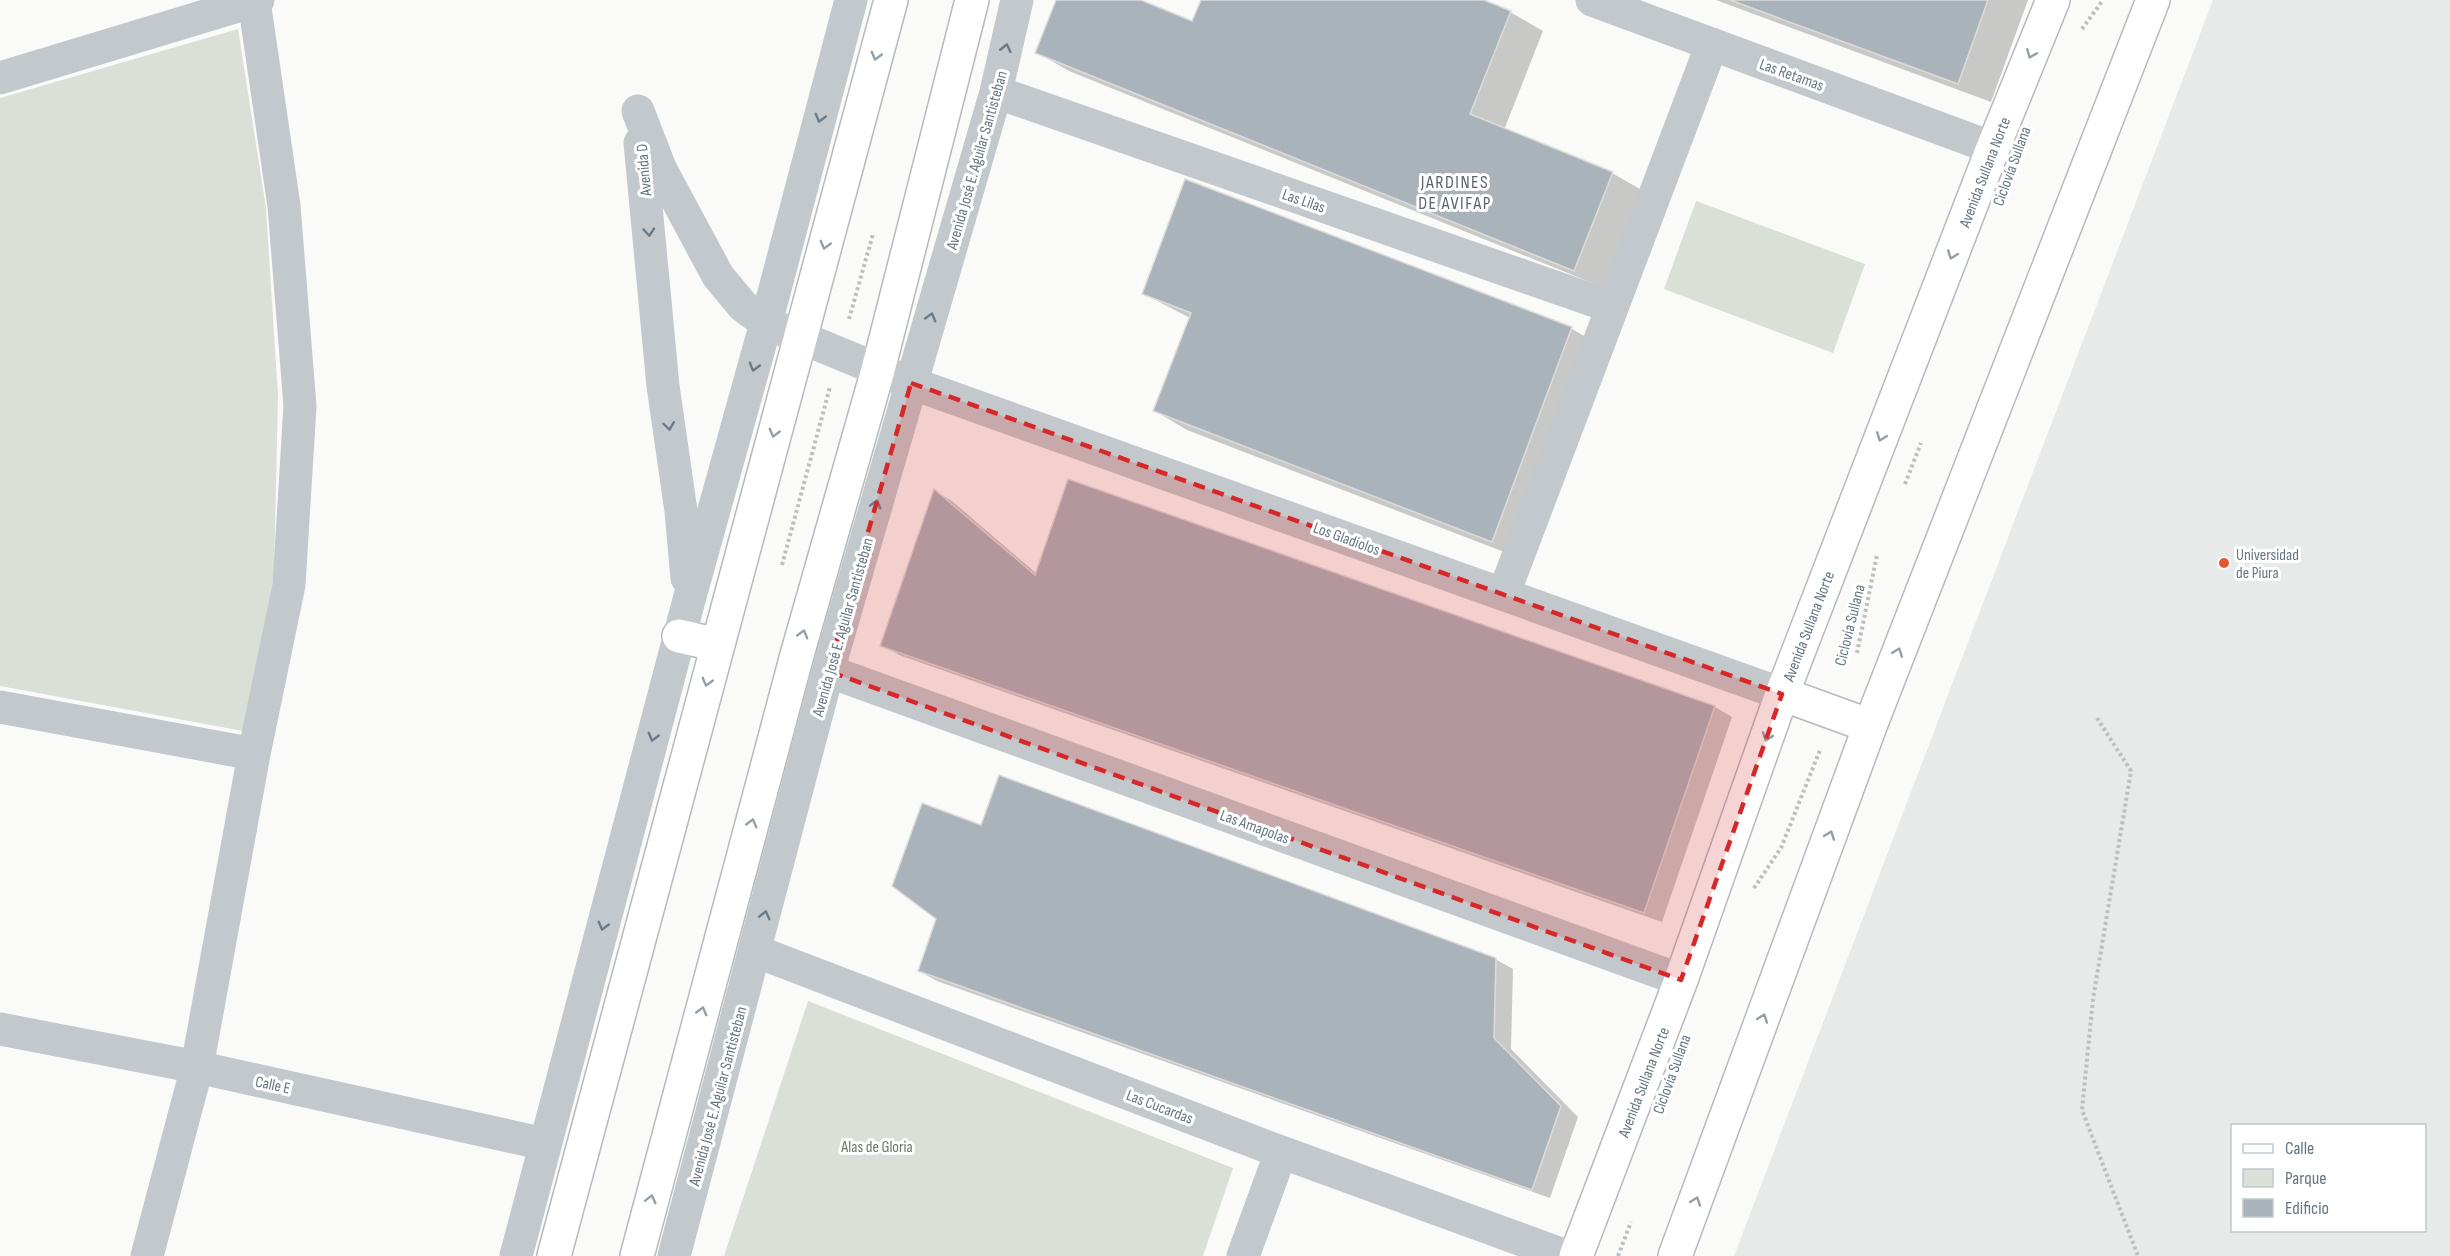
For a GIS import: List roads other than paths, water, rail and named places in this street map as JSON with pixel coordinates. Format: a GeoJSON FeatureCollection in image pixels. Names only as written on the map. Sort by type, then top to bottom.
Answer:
{"type":"FeatureCollection","features":[{"type":"Feature","properties":{"kind":"main road"},"geometry":{"type":"LineString","coordinates":[[554,1256],[891,0]]}},
{"type":"Feature","properties":{"kind":"main road","name":"Avenida José E. Aguilar Santisteban"},"geometry":{"type":"LineString","coordinates":[[637,1256],[797,655],[878,370],[972,0]]}},
{"type":"Feature","properties":{"kind":"main road","name":"Avenida Sullana Norte"},"geometry":{"type":"LineString","coordinates":[[1576,1256],[1682,980],[1782,694],[1993,148],[2053,0]]}},
{"type":"Feature","properties":{"kind":"main road"},"geometry":{"type":"LineString","coordinates":[[1676,1256],[1870,726],[2152,0]]}},
{"type":"Feature","properties":{"kind":"main road"},"geometry":{"type":"LineString","coordinates":[[679,636],[717,645]]}},
{"type":"Feature","properties":{"kind":"main road"},"geometry":{"type":"LineString","coordinates":[[1782,694],[1870,726]]}},
{"type":"Feature","properties":{"kind":"street"},"geometry":{"type":"LineString","coordinates":[[516,1256],[679,636],[766,323],[851,0]]}},
{"type":"Feature","properties":{"kind":"street","name":"Avenida José E. Aguilar Santisteban"},"geometry":{"type":"LineString","coordinates":[[674,1256],[828,671],[922,387],[1017,0]]}},
{"type":"Feature","properties":{"kind":"street","name":"Las Retamas"},"geometry":{"type":"LineString","coordinates":[[1592,0],[1993,148]]}},
{"type":"Feature","properties":{"kind":"street"},"geometry":{"type":"LineString","coordinates":[[0,78],[256,1],[284,206],[300,406],[290,585],[254,754],[196,1067],[147,1256]]}},
{"type":"Feature","properties":{"kind":"street"},"geometry":{"type":"LineString","coordinates":[[1504,593],[1712,44]]}},
{"type":"Feature","properties":{"kind":"street","name":"Las Lilas"},"geometry":{"type":"LineString","coordinates":[[996,92],[1612,307]]}},
{"type":"Feature","properties":{"kind":"street","name":"Avenida D"},"geometry":{"type":"LineString","coordinates":[[689,600],[681,511],[663,386],[638,111],[660,168],[718,276],[743,306],[766,323],[922,387]]}},
{"type":"Feature","properties":{"kind":"street"},"geometry":{"type":"LineString","coordinates":[[922,387],[1782,694]]}},
{"type":"Feature","properties":{"kind":"street","name":"Los Gladiolos"},"geometry":{"type":"LineString","coordinates":[[922,387],[1782,694]]}},
{"type":"Feature","properties":{"kind":"street","name":"Las Amapolas"},"geometry":{"type":"LineString","coordinates":[[828,671],[1682,980]]}},
{"type":"Feature","properties":{"kind":"street"},"geometry":{"type":"LineString","coordinates":[[0,707],[254,754]]}},
{"type":"Feature","properties":{"kind":"street","name":"Las Cucardas"},"geometry":{"type":"LineString","coordinates":[[755,951],[1281,1152],[1566,1256]]}},
{"type":"Feature","properties":{"kind":"street","name":"Calle E"},"geometry":{"type":"LineString","coordinates":[[0,1029],[196,1067],[545,1144]]}},
{"type":"Feature","properties":{"kind":"street"},"geometry":{"type":"LineString","coordinates":[[1243,1256],[1281,1152]]}},
{"type":"Feature","properties":{"kind":"place","name":"Universidad de Piura"},"geometry":{"type":"Point","coordinates":[2224,563]}},
{"type":"Feature","properties":{"kind":"district","name":"JARDINES DE AVIFAP"},"geometry":{"type":"Point","coordinates":[1455,192]}},
{"type":"Feature","properties":{"kind":"park label","name":"Alas de Gloria"},"geometry":{"type":"Point","coordinates":[877,1146]}}]}
